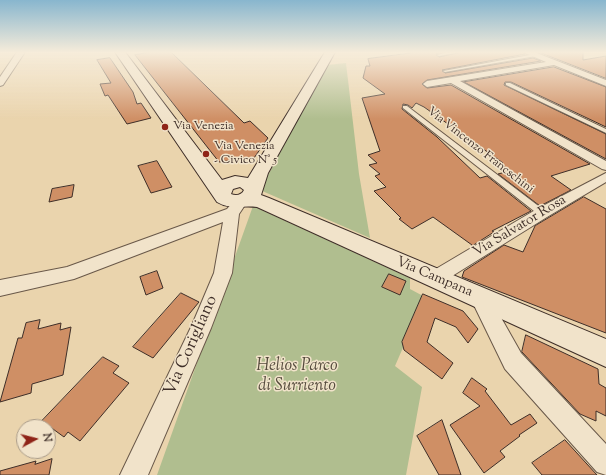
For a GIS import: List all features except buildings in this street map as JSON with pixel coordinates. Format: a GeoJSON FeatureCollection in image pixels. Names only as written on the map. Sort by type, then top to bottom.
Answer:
{"type":"FeatureCollection","features":[{"type":"Feature","properties":{"kind":"main road"},"geometry":{"type":"LineString","coordinates":[[136,74],[208,175],[243,193],[316,74]]}},
{"type":"Feature","properties":{"kind":"main road","name":"Via Campana"},"geometry":{"type":"LineString","coordinates":[[243,193],[606,353]]}},
{"type":"Feature","properties":{"kind":"street"},"geometry":{"type":"LineString","coordinates":[[0,83],[6,74]]}},
{"type":"Feature","properties":{"kind":"street"},"geometry":{"type":"LineString","coordinates":[[427,84],[487,74]]}},
{"type":"Feature","properties":{"kind":"street"},"geometry":{"type":"LineString","coordinates":[[583,74],[606,83]]}},
{"type":"Feature","properties":{"kind":"street"},"geometry":{"type":"LineString","coordinates":[[590,77],[601,74]]}},
{"type":"Feature","properties":{"kind":"street"},"geometry":{"type":"LineString","coordinates":[[452,80],[606,166]]}},
{"type":"Feature","properties":{"kind":"street","name":"Via Salvator Rosa"},"geometry":{"type":"LineString","coordinates":[[430,276],[606,177]]}},
{"type":"Feature","properties":{"kind":"street"},"geometry":{"type":"LineString","coordinates":[[0,288],[68,274],[243,193]]}},
{"type":"Feature","properties":{"kind":"street","name":"Via Corigliano"},"geometry":{"type":"LineString","coordinates":[[134,475],[202,328],[223,273],[243,193]]}},
{"type":"Feature","properties":{"kind":"street"},"geometry":{"type":"LineString","coordinates":[[479,297],[513,361],[606,463]]}},
{"type":"Feature","properties":{"kind":"lane"},"geometry":{"type":"LineString","coordinates":[[508,84],[606,131]]}},
{"type":"Feature","properties":{"kind":"lane","name":"Via Vincenzo Francschini"},"geometry":{"type":"LineString","coordinates":[[405,107],[542,213]]}},
{"type":"Feature","properties":{"kind":"green space"},"geometry":{"type":"Polygon","coordinates":[[[322,74],[347,74],[359,174],[370,238],[260,190],[322,74]]]}},
{"type":"Feature","properties":{"kind":"green space","name":"Helios Parco di Surriento"},"geometry":{"type":"Polygon","coordinates":[[[253,206],[410,278],[410,289],[425,297],[395,366],[422,387],[406,475],[157,475],[253,206]]]}},
{"type":"Feature","properties":{"kind":"place","name":"Via Venezia"},"geometry":{"type":"Point","coordinates":[165,127]}},
{"type":"Feature","properties":{"kind":"place","name":"Via Venezia - Civico N° 5"},"geometry":{"type":"Point","coordinates":[206,154]}}]}
